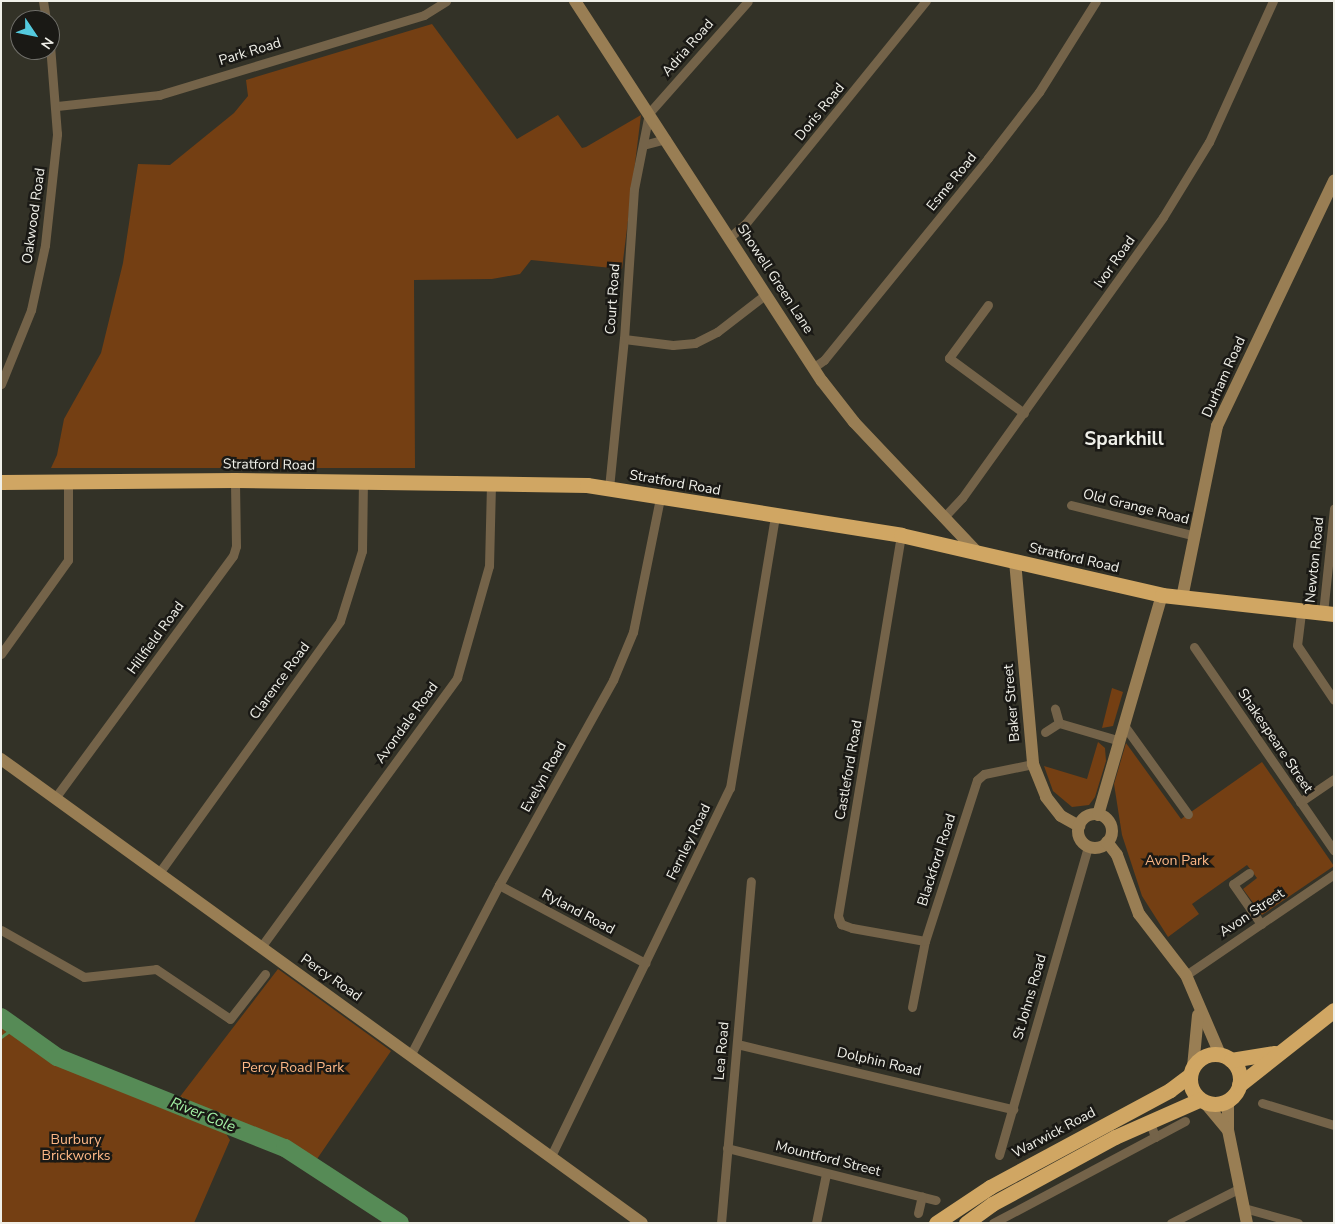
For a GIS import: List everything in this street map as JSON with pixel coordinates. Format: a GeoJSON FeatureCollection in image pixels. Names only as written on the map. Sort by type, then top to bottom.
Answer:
{"type":"FeatureCollection","features":[{"type":"Feature","properties":{"kind":"highway","name":"Stratford Road"},"geometry":{"type":"LineString","coordinates":[[1,482],[235,480],[491,482],[610,488],[660,498],[901,535],[1162,595],[1328,614]]}},
{"type":"Feature","properties":{"kind":"highway"},"geometry":{"type":"LineString","coordinates":[[966,1223],[1000,1200],[1149,1120],[1202,1102],[1215,1105],[1228,1100],[1239,1085],[1279,1050],[1334,1010]]}},
{"type":"Feature","properties":{"kind":"highway"},"geometry":{"type":"LineString","coordinates":[[1202,1102],[1191,1084],[1192,1071],[1207,1054],[1265,1056],[1279,1050]]}},
{"type":"Feature","properties":{"kind":"highway"},"geometry":{"type":"LineString","coordinates":[[1225,1056],[1237,1068],[1239,1085]]}},
{"type":"Feature","properties":{"kind":"highway","name":"Warwick Road"},"geometry":{"type":"LineString","coordinates":[[936,1223],[990,1186],[1170,1090],[1192,1071]]}},
{"type":"Feature","properties":{"kind":"street","name":"Park Road"},"geometry":{"type":"LineString","coordinates":[[57,106],[159,95],[418,17],[446,1]]}},
{"type":"Feature","properties":{"kind":"street","name":"Showell Green Lane"},"geometry":{"type":"LineString","coordinates":[[575,1],[814,367],[854,422],[977,552]]}},
{"type":"Feature","properties":{"kind":"street","name":"Adria Road"},"geometry":{"type":"LineString","coordinates":[[649,113],[748,1]]}},
{"type":"Feature","properties":{"kind":"street","name":"Doris Road"},"geometry":{"type":"LineString","coordinates":[[730,237],[746,223],[926,1]]}},
{"type":"Feature","properties":{"kind":"street","name":"Esme Road"},"geometry":{"type":"LineString","coordinates":[[814,367],[824,360],[988,158],[1039,92],[1096,1]]}},
{"type":"Feature","properties":{"kind":"street","name":"Ivor Road"},"geometry":{"type":"LineString","coordinates":[[945,516],[962,498],[1159,224],[1221,118],[1273,1]]}},
{"type":"Feature","properties":{"kind":"street","name":"Oakwood Road"},"geometry":{"type":"LineString","coordinates":[[1,384],[31,310],[45,245],[56,156],[57,106],[52,60]]}},
{"type":"Feature","properties":{"kind":"street","name":"Court Road"},"geometry":{"type":"LineString","coordinates":[[610,488],[624,339],[634,189],[649,113]]}},
{"type":"Feature","properties":{"kind":"street"},"geometry":{"type":"LineString","coordinates":[[643,145],[666,139]]}},
{"type":"Feature","properties":{"kind":"street","name":"Durham Road"},"geometry":{"type":"LineString","coordinates":[[1182,598],[1217,426],[1225,404],[1334,181]]}},
{"type":"Feature","properties":{"kind":"street"},"geometry":{"type":"LineString","coordinates":[[624,339],[673,345],[695,343],[717,332],[766,294]]}},
{"type":"Feature","properties":{"kind":"street"},"geometry":{"type":"LineString","coordinates":[[988,305],[949,358],[1024,413]]}},
{"type":"Feature","properties":{"kind":"street","name":"Hillfield Road"},"geometry":{"type":"LineString","coordinates":[[55,798],[233,556],[236,546],[235,480]]}},
{"type":"Feature","properties":{"kind":"street"},"geometry":{"type":"LineString","coordinates":[[1,654],[68,560],[68,482]]}},
{"type":"Feature","properties":{"kind":"street","name":"Clarence Road"},"geometry":{"type":"LineString","coordinates":[[159,873],[340,621],[362,551],[363,482]]}},
{"type":"Feature","properties":{"kind":"street","name":"Avondale Road"},"geometry":{"type":"LineString","coordinates":[[261,947],[458,678],[488,566],[491,482]]}},
{"type":"Feature","properties":{"kind":"street","name":"Evelyn Road"},"geometry":{"type":"LineString","coordinates":[[411,1054],[499,885],[613,680],[633,632],[660,498]]}},
{"type":"Feature","properties":{"kind":"street","name":"Old Grange Road"},"geometry":{"type":"LineString","coordinates":[[1071,505],[1195,536]]}},
{"type":"Feature","properties":{"kind":"street","name":"Newton Road"},"geometry":{"type":"LineString","coordinates":[[1328,614],[1334,509]]}},
{"type":"Feature","properties":{"kind":"street","name":"Fernley Road"},"geometry":{"type":"LineString","coordinates":[[551,1156],[730,788],[775,515]]}},
{"type":"Feature","properties":{"kind":"street","name":"Castleford Road"},"geometry":{"type":"LineString","coordinates":[[901,535],[838,916],[841,924],[852,928],[924,941]]}},
{"type":"Feature","properties":{"kind":"street","name":"Baker Street"},"geometry":{"type":"LineString","coordinates":[[1015,561],[1033,764],[1046,796],[1061,816],[1079,826]]}},
{"type":"Feature","properties":{"kind":"street"},"geometry":{"type":"LineString","coordinates":[[1098,814],[1117,740],[1162,595]]}},
{"type":"Feature","properties":{"kind":"street"},"geometry":{"type":"LineString","coordinates":[[1301,612],[1297,645],[1334,700]]}},
{"type":"Feature","properties":{"kind":"street","name":"Shakespeare Street"},"geometry":{"type":"LineString","coordinates":[[1194,647],[1334,851]]}},
{"type":"Feature","properties":{"kind":"street"},"geometry":{"type":"LineString","coordinates":[[1055,709],[1059,723]]}},
{"type":"Feature","properties":{"kind":"street"},"geometry":{"type":"LineString","coordinates":[[1045,732],[1059,723],[1117,740]]}},
{"type":"Feature","properties":{"kind":"street"},"geometry":{"type":"LineString","coordinates":[[1122,723],[1188,814]]}},
{"type":"Feature","properties":{"kind":"street","name":"Percy Road"},"geometry":{"type":"LineString","coordinates":[[1,758],[642,1223]]}},
{"type":"Feature","properties":{"kind":"street","name":"Blackford Road"},"geometry":{"type":"LineString","coordinates":[[912,1007],[924,941],[979,776],[1033,764]]}},
{"type":"Feature","properties":{"kind":"street"},"geometry":{"type":"LineString","coordinates":[[1300,802],[1334,779]]}},
{"type":"Feature","properties":{"kind":"street"},"geometry":{"type":"LineString","coordinates":[[1098,814],[1084,818],[1079,826],[1080,840],[1088,846],[1098,847],[1107,842]]}},
{"type":"Feature","properties":{"kind":"street"},"geometry":{"type":"LineString","coordinates":[[1098,814],[1110,826],[1107,842],[1117,855],[1138,914],[1186,975],[1198,1008],[1225,1056]]}},
{"type":"Feature","properties":{"kind":"street","name":"St Johns Road"},"geometry":{"type":"LineString","coordinates":[[999,1155],[1014,1109],[1088,846]]}},
{"type":"Feature","properties":{"kind":"street"},"geometry":{"type":"LineString","coordinates":[[1249,873],[1233,884],[1261,924]]}},
{"type":"Feature","properties":{"kind":"street","name":"Avon Street"},"geometry":{"type":"LineString","coordinates":[[1186,975],[1334,874]]}},
{"type":"Feature","properties":{"kind":"street","name":"Lea Road"},"geometry":{"type":"LineString","coordinates":[[721,1223],[751,881]]}},
{"type":"Feature","properties":{"kind":"street","name":"Ryland Road"},"geometry":{"type":"LineString","coordinates":[[499,885],[645,963]]}},
{"type":"Feature","properties":{"kind":"street"},"geometry":{"type":"LineString","coordinates":[[1,930],[84,978],[156,969],[230,1019],[265,974]]}},
{"type":"Feature","properties":{"kind":"street"},"geometry":{"type":"LineString","coordinates":[[1192,1071],[1198,1038],[1198,1008]]}},
{"type":"Feature","properties":{"kind":"street","name":"Dolphin Road"},"geometry":{"type":"LineString","coordinates":[[737,1044],[1014,1109]]}},
{"type":"Feature","properties":{"kind":"street"},"geometry":{"type":"LineString","coordinates":[[1228,1100],[1228,1130],[1247,1223]]}},
{"type":"Feature","properties":{"kind":"street"},"geometry":{"type":"LineString","coordinates":[[1202,1102],[1228,1130]]}},
{"type":"Feature","properties":{"kind":"street"},"geometry":{"type":"LineString","coordinates":[[1262,1104],[1295,1109],[1334,1125]]}},
{"type":"Feature","properties":{"kind":"street"},"geometry":{"type":"LineString","coordinates":[[1149,1120],[1155,1137]]}},
{"type":"Feature","properties":{"kind":"street"},"geometry":{"type":"LineString","coordinates":[[993,1223],[1185,1121]]}},
{"type":"Feature","properties":{"kind":"street","name":"Mountford Street"},"geometry":{"type":"LineString","coordinates":[[727,1148],[936,1200]]}},
{"type":"Feature","properties":{"kind":"street"},"geometry":{"type":"LineString","coordinates":[[816,1223],[826,1174]]}},
{"type":"Feature","properties":{"kind":"street"},"geometry":{"type":"LineString","coordinates":[[1171,1223],[1240,1188]]}},
{"type":"Feature","properties":{"kind":"street"},"geometry":{"type":"LineString","coordinates":[[918,1213],[922,1196]]}},
{"type":"Feature","properties":{"kind":"street"},"geometry":{"type":"LineString","coordinates":[[1244,1208],[1298,1223]]}},
{"type":"Feature","properties":{"kind":"green space"},"geometry":{"type":"Polygon","coordinates":[[[432,24],[517,139],[558,115],[582,148],[641,115],[622,269],[531,260],[520,274],[492,279],[414,280],[415,468],[51,468],[57,455],[64,419],[101,353],[123,263],[138,164],[170,165],[234,113],[248,96],[246,80],[432,24]]]}},
{"type":"Feature","properties":{"kind":"green space"},"geometry":{"type":"Polygon","coordinates":[[[1112,688],[1123,692],[1113,726],[1102,728],[1112,688]]]}},
{"type":"Feature","properties":{"kind":"green space"},"geometry":{"type":"Polygon","coordinates":[[[1098,742],[1105,748],[1106,761],[1095,797],[1089,805],[1072,807],[1053,791],[1044,766],[1087,779],[1098,742]]]}},
{"type":"Feature","properties":{"kind":"green space","name":"Avon Park"},"geometry":{"type":"Polygon","coordinates":[[[1126,743],[1181,819],[1262,762],[1334,866],[1262,915],[1243,889],[1257,878],[1247,865],[1192,904],[1199,914],[1168,937],[1142,896],[1122,835],[1114,784],[1126,743]]]}},
{"type":"Feature","properties":{"kind":"green space","name":"Percy Road Park"},"geometry":{"type":"Polygon","coordinates":[[[278,969],[391,1051],[317,1159],[283,1141],[179,1098],[278,969]]]}},
{"type":"Feature","properties":{"kind":"green space","name":"Burbury Brickworks"},"geometry":{"type":"Polygon","coordinates":[[[1,1020],[56,1058],[223,1129],[230,1140],[194,1223],[1,1223],[1,1020]]]}},
{"type":"Feature","properties":{"kind":"waterway","name":"River Cole"},"geometry":{"type":"LineString","coordinates":[[1,1017],[57,1057],[285,1148],[400,1223]]}},
{"type":"Feature","properties":{"kind":"waterway"},"geometry":{"type":"LineString","coordinates":[[1,1037],[15,1027]]}},
{"type":"Feature","properties":{"kind":"district","name":"Sparkhill"},"geometry":{"type":"Point","coordinates":[1124,440]}}]}
